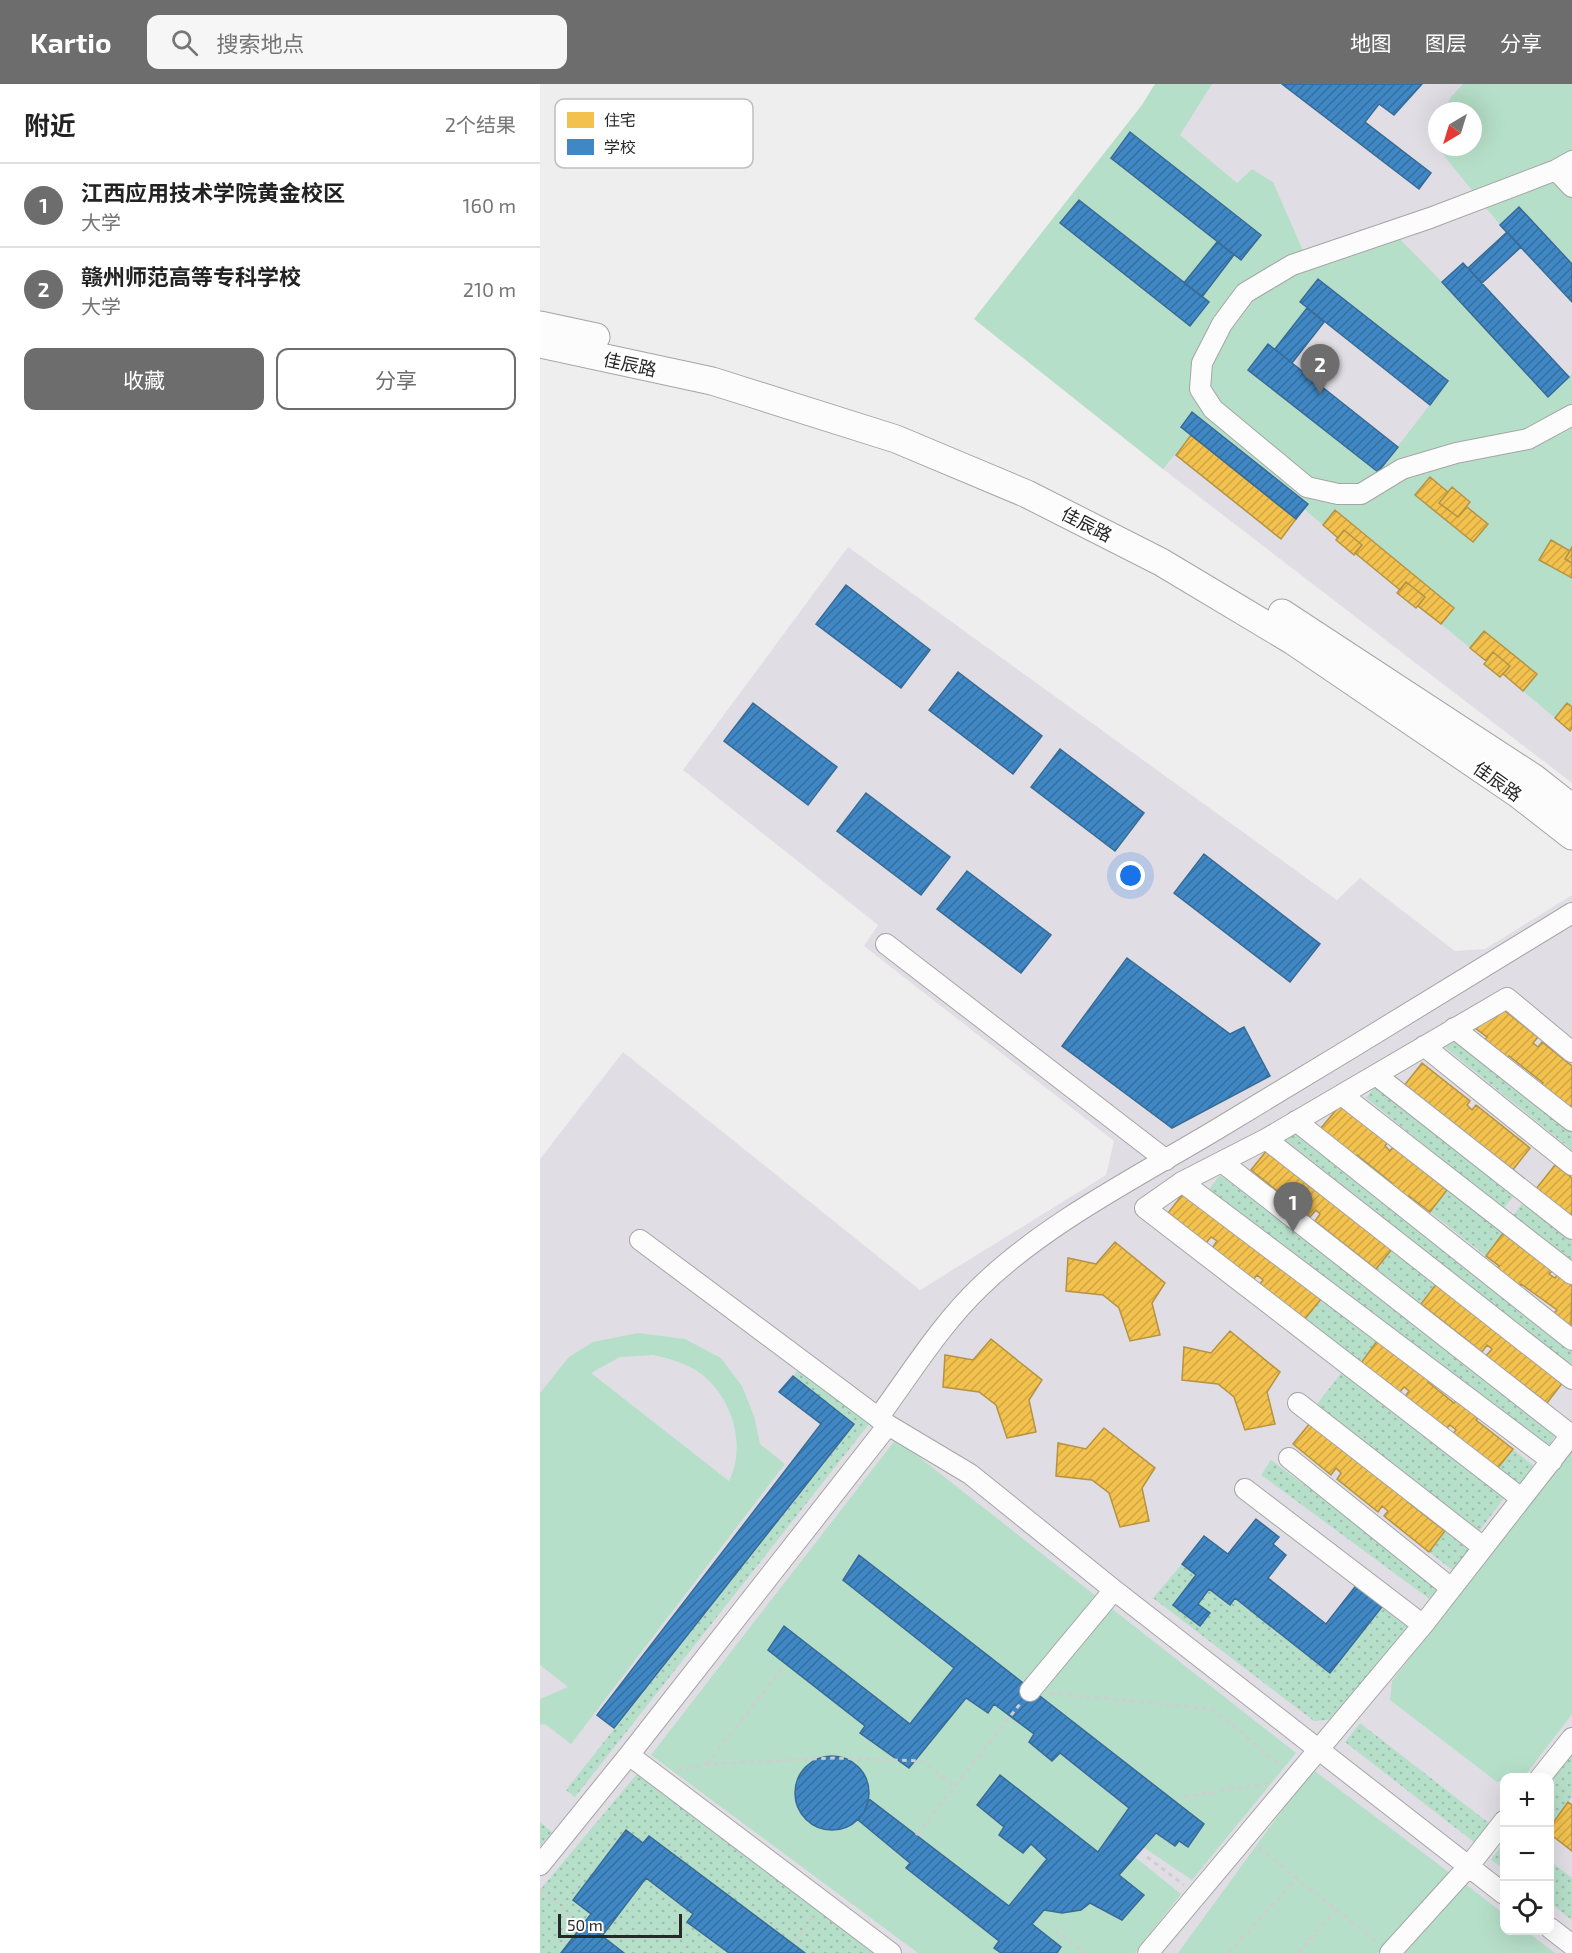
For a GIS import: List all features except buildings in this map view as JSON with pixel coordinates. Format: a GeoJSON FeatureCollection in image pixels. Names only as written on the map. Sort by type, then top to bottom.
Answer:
{"type":"FeatureCollection","features":[{"type":"Feature","properties":{"kind":"main road","name":"佳辰路"},"geometry":{"type":"LineString","coordinates":[[540,325],[715,363],[900,422],[1038,480],[1169,546],[1302,624],[1534,778],[1572,808]]}},
{"type":"Feature","properties":{"kind":"main road","name":"佳辰路"},"geometry":{"type":"LineString","coordinates":[[540,345],[723,385],[896,439],[1027,494],[1161,562],[1293,641],[1518,794],[1572,836]]}},
{"type":"Feature","properties":{"kind":"street"},"geometry":{"type":"LineString","coordinates":[[1572,187],[1564,165],[1430,218],[1292,265],[1245,293],[1222,324],[1202,363],[1200,389],[1213,410],[1307,488],[1338,494],[1360,494],[1402,469],[1456,453],[1528,439],[1572,415]]}},
{"type":"Feature","properties":{"kind":"street"},"geometry":{"type":"LineString","coordinates":[[540,1865],[629,1755],[883,1421],[942,1330],[981,1286],[1069,1217],[1572,913]]}},
{"type":"Feature","properties":{"kind":"street"},"geometry":{"type":"LineString","coordinates":[[886,944],[1166,1160]]}},
{"type":"Feature","properties":{"kind":"street"},"geometry":{"type":"LineString","coordinates":[[1521,1498],[1145,1208],[1182,1182],[1266,1139],[1507,998],[1572,1052]]}},
{"type":"Feature","properties":{"kind":"street"},"geometry":{"type":"LineString","coordinates":[[1454,1028],[1572,1121]]}},
{"type":"Feature","properties":{"kind":"street"},"geometry":{"type":"LineString","coordinates":[[1424,1046],[1572,1165]]}},
{"type":"Feature","properties":{"kind":"street"},"geometry":{"type":"LineString","coordinates":[[1376,1075],[1572,1229]]}},
{"type":"Feature","properties":{"kind":"street"},"geometry":{"type":"LineString","coordinates":[[1342,1095],[1572,1274]]}},
{"type":"Feature","properties":{"kind":"street"},"geometry":{"type":"LineString","coordinates":[[1296,1121],[1572,1340]]}},
{"type":"Feature","properties":{"kind":"street"},"geometry":{"type":"LineString","coordinates":[[1266,1139],[1572,1379]]}},
{"type":"Feature","properties":{"kind":"street"},"geometry":{"type":"LineString","coordinates":[[1148,1953],[1423,1625],[1572,1434],[1222,1162]]}},
{"type":"Feature","properties":{"kind":"street"},"geometry":{"type":"LineString","coordinates":[[1182,1182],[1552,1461]]}},
{"type":"Feature","properties":{"kind":"street"},"geometry":{"type":"LineString","coordinates":[[640,1239],[883,1421],[970,1474],[1114,1590],[1500,1891]]}},
{"type":"Feature","properties":{"kind":"street"},"geometry":{"type":"LineString","coordinates":[[1298,1403],[1483,1548]]}},
{"type":"Feature","properties":{"kind":"street"},"geometry":{"type":"LineString","coordinates":[[1288,1458],[1451,1588]]}},
{"type":"Feature","properties":{"kind":"street"},"geometry":{"type":"LineString","coordinates":[[1245,1489],[1423,1625]]}},
{"type":"Feature","properties":{"kind":"street"},"geometry":{"type":"LineString","coordinates":[[1030,1691],[1114,1590]]}},
{"type":"Feature","properties":{"kind":"street"},"geometry":{"type":"LineString","coordinates":[[1544,1773],[1572,1738]]}},
{"type":"Feature","properties":{"kind":"street"},"geometry":{"type":"LineString","coordinates":[[629,1755],[891,1953]]}},
{"type":"Feature","properties":{"kind":"street"},"geometry":{"type":"LineString","coordinates":[[1390,1953],[1468,1867],[1500,1826]]}},
{"type":"Feature","properties":{"kind":"street"},"geometry":{"type":"LineString","coordinates":[[1554,1931],[1572,1945]]}},
{"type":"Feature","properties":{"kind":"path"},"geometry":{"type":"LineString","coordinates":[[707,1764],[784,1666]]}},
{"type":"Feature","properties":{"kind":"path"},"geometry":{"type":"LineString","coordinates":[[916,1835],[1030,1691],[1212,1710],[1296,1778]]}},
{"type":"Feature","properties":{"kind":"path"},"geometry":{"type":"LineString","coordinates":[[655,1774],[707,1764],[833,1758],[924,1761],[954,1786]]}},
{"type":"Feature","properties":{"kind":"path"},"geometry":{"type":"LineString","coordinates":[[1184,1797],[1296,1778]]}},
{"type":"Feature","properties":{"kind":"path"},"geometry":{"type":"LineString","coordinates":[[1246,1837],[1390,1953]]}},
{"type":"Feature","properties":{"kind":"path"},"geometry":{"type":"LineString","coordinates":[[1147,1857],[1197,1895]]}},
{"type":"Feature","properties":{"kind":"path"},"geometry":{"type":"LineString","coordinates":[[1228,1953],[1297,1878]]}},
{"type":"Feature","properties":{"kind":"path"},"geometry":{"type":"LineString","coordinates":[[540,1889],[578,1922]]}},
{"type":"Feature","properties":{"kind":"path"},"geometry":{"type":"LineString","coordinates":[[794,1942],[824,1902]]}},
{"type":"Feature","properties":{"kind":"path"},"geometry":{"type":"LineString","coordinates":[[1298,1953],[1336,1909]]}},
{"type":"Feature","properties":{"kind":"path"},"geometry":{"type":"LineString","coordinates":[[1055,1930],[1086,1953]]}},
{"type":"Feature","properties":{"kind":"shaded area"},"geometry":{"type":"Polygon","coordinates":[[[1155,84],[1572,84],[1572,783],[1163,469],[974,319],[1142,105],[1155,84]]]}},
{"type":"Feature","properties":{"kind":"shaded area"},"geometry":{"type":"Polygon","coordinates":[[[848,547],[1337,900],[1360,878],[1455,951],[1485,949],[1572,895],[1572,1953],[540,1953],[540,1159],[623,1052],[920,1290],[1106,1175],[1114,1141],[864,946],[878,925],[683,770],[848,547]]]}},
{"type":"Feature","properties":{"kind":"green space"},"geometry":{"type":"Polygon","coordinates":[[[1155,84],[1212,84],[1180,135],[1237,183],[1252,169],[1273,182],[1307,260],[1392,231],[1548,396],[1572,374],[1572,547],[1570,551],[1551,540],[1540,559],[1572,578],[1572,707],[1567,703],[1555,718],[1523,691],[1536,673],[1484,631],[1470,648],[1441,624],[1454,608],[1336,510],[1323,525],[1304,509],[1308,504],[1193,412],[1181,427],[1191,435],[1163,469],[974,319],[1142,105],[1155,84]],[[1319,279],[1300,302],[1307,308],[1275,349],[1268,345],[1248,370],[1378,472],[1448,381],[1319,279]],[[1430,477],[1415,495],[1473,542],[1488,524],[1467,507],[1470,502],[1452,487],[1448,492],[1430,477]]]}},
{"type":"Feature","properties":{"kind":"green space"},"geometry":{"type":"Polygon","coordinates":[[[1463,84],[1572,84],[1572,264],[1520,207],[1500,225],[1444,156],[1482,156],[1482,102],[1448,102],[1463,84]]]}},
{"type":"Feature","properties":{"kind":"green space"},"geometry":{"type":"Polygon","coordinates":[[[1454,1036],[1572,1129],[1572,1150],[1441,1044],[1454,1036]]]}},
{"type":"Feature","properties":{"kind":"green space"},"geometry":{"type":"Polygon","coordinates":[[[1376,1085],[1513,1197],[1503,1209],[1366,1098],[1376,1085]]]}},
{"type":"Feature","properties":{"kind":"green space"},"geometry":{"type":"Polygon","coordinates":[[[1295,1130],[1572,1350],[1572,1367],[1286,1140],[1295,1130]]]}},
{"type":"Feature","properties":{"kind":"green space"},"geometry":{"type":"Polygon","coordinates":[[[1220,1175],[1557,1434],[1546,1449],[1209,1189],[1220,1175]]]}},
{"type":"Feature","properties":{"kind":"green space"},"geometry":{"type":"Polygon","coordinates":[[[1447,1190],[1503,1233],[1486,1256],[1430,1212],[1447,1190]]]}},
{"type":"Feature","properties":{"kind":"green space"},"geometry":{"type":"Polygon","coordinates":[[[1523,1202],[1572,1239],[1572,1264],[1511,1219],[1523,1202]]]}},
{"type":"Feature","properties":{"kind":"green space"},"geometry":{"type":"Polygon","coordinates":[[[1392,1249],[1437,1283],[1421,1304],[1376,1269],[1392,1249]]]}},
{"type":"Feature","properties":{"kind":"green space"},"geometry":{"type":"Polygon","coordinates":[[[1321,1299],[1377,1341],[1361,1363],[1304,1320],[1321,1299]]]}},
{"type":"Feature","properties":{"kind":"green space"},"geometry":{"type":"Polygon","coordinates":[[[638,1333],[685,1339],[721,1358],[742,1386],[754,1416],[760,1444],[785,1464],[571,1744],[545,1724],[540,1725],[540,1699],[568,1687],[540,1665],[540,1393],[569,1357],[593,1342],[638,1333]],[[653,1355],[620,1357],[591,1373],[729,1481],[737,1452],[736,1437],[728,1408],[721,1395],[695,1370],[678,1362],[653,1355]]]}},
{"type":"Feature","properties":{"kind":"green space"},"geometry":{"type":"Polygon","coordinates":[[[799,1369],[869,1424],[575,1797],[566,1790],[854,1425],[793,1376],[799,1369]]]}},
{"type":"Feature","properties":{"kind":"green space"},"geometry":{"type":"Polygon","coordinates":[[[1342,1372],[1504,1498],[1477,1534],[1314,1408],[1342,1372]]]}},
{"type":"Feature","properties":{"kind":"green space"},"geometry":{"type":"Polygon","coordinates":[[[896,1439],[1296,1753],[1192,1880],[1143,1847],[1156,1833],[1174,1846],[1203,1824],[860,1555],[844,1579],[954,1668],[910,1724],[784,1626],[768,1650],[865,1726],[861,1733],[909,1768],[966,1698],[988,1713],[994,1704],[1034,1734],[1029,1742],[1052,1761],[1060,1753],[1129,1808],[1098,1852],[999,1775],[977,1805],[1047,1859],[1009,1906],[869,1799],[866,1779],[856,1766],[843,1759],[828,1757],[814,1761],[802,1770],[796,1784],[796,1802],[805,1819],[826,1830],[843,1828],[858,1820],[910,1863],[906,1868],[999,1941],[994,1948],[1001,1953],[918,1953],[651,1755],[896,1439]]]}},
{"type":"Feature","properties":{"kind":"green space"},"geometry":{"type":"Polygon","coordinates":[[[1572,1447],[1572,1714],[1527,1773],[1500,1773],[1500,1782],[1497,1782],[1390,1700],[1392,1681],[1572,1447]]]}},
{"type":"Feature","properties":{"kind":"green space"},"geometry":{"type":"Polygon","coordinates":[[[1513,1449],[1535,1467],[1518,1488],[1496,1470],[1513,1449]]]}},
{"type":"Feature","properties":{"kind":"green space"},"geometry":{"type":"Polygon","coordinates":[[[1271,1460],[1441,1586],[1431,1600],[1261,1475],[1271,1460]]]}},
{"type":"Feature","properties":{"kind":"green space"},"geometry":{"type":"Polygon","coordinates":[[[1445,1531],[1471,1552],[1455,1572],[1429,1552],[1445,1531]]]}},
{"type":"Feature","properties":{"kind":"green space"},"geometry":{"type":"Polygon","coordinates":[[[1182,1564],[1196,1575],[1173,1605],[1200,1626],[1210,1613],[1198,1604],[1209,1589],[1230,1605],[1235,1598],[1330,1673],[1385,1603],[1410,1628],[1336,1719],[1314,1721],[1153,1598],[1182,1564]]]}},
{"type":"Feature","properties":{"kind":"green space"},"geometry":{"type":"Polygon","coordinates":[[[1360,1723],[1490,1824],[1475,1843],[1345,1742],[1360,1723]]]}},
{"type":"Feature","properties":{"kind":"green space"},"geometry":{"type":"Polygon","coordinates":[[[1572,1753],[1572,1797],[1554,1822],[1554,1777],[1572,1753]]]}},
{"type":"Feature","properties":{"kind":"green space"},"geometry":{"type":"Polygon","coordinates":[[[1312,1769],[1450,1873],[1378,1953],[1178,1953],[1312,1769]]]}},
{"type":"Feature","properties":{"kind":"green space"},"geometry":{"type":"Polygon","coordinates":[[[637,1774],[874,1953],[805,1953],[649,1836],[643,1843],[626,1830],[573,1900],[591,1914],[561,1953],[540,1953],[540,1890],[637,1774]]]}},
{"type":"Feature","properties":{"kind":"green space"},"geometry":{"type":"Polygon","coordinates":[[[540,1822],[552,1832],[540,1847],[540,1822]]]}},
{"type":"Feature","properties":{"kind":"green space"},"geometry":{"type":"Polygon","coordinates":[[[1500,1848],[1500,1866],[1491,1860],[1500,1848]]]}},
{"type":"Feature","properties":{"kind":"green space"},"geometry":{"type":"Polygon","coordinates":[[[1135,1857],[1181,1894],[1135,1953],[1057,1953],[1061,1946],[1032,1924],[1044,1910],[1068,1912],[1079,1910],[1090,1903],[1122,1920],[1143,1895],[1119,1875],[1135,1857]]]}},
{"type":"Feature","properties":{"kind":"green space"},"geometry":{"type":"Polygon","coordinates":[[[1554,1864],[1572,1878],[1572,1920],[1554,1906],[1554,1864]]]}},
{"type":"Feature","properties":{"kind":"green space"},"geometry":{"type":"Polygon","coordinates":[[[646,1878],[693,1914],[688,1922],[729,1953],[624,1953],[602,1936],[646,1878]]]}},
{"type":"Feature","properties":{"kind":"green space"},"geometry":{"type":"Polygon","coordinates":[[[1463,1882],[1500,1911],[1500,1935],[1531,1935],[1555,1953],[1401,1953],[1463,1882]]]}},
{"type":"Feature","properties":{"kind":"place","name":"赣州师范高等专科学校"},"geometry":{"type":"Point","coordinates":[1320,394]}},
{"type":"Feature","properties":{"kind":"place","name":"江西应用技术学院黄金校区"},"geometry":{"type":"Point","coordinates":[1293,1232]}}]}
